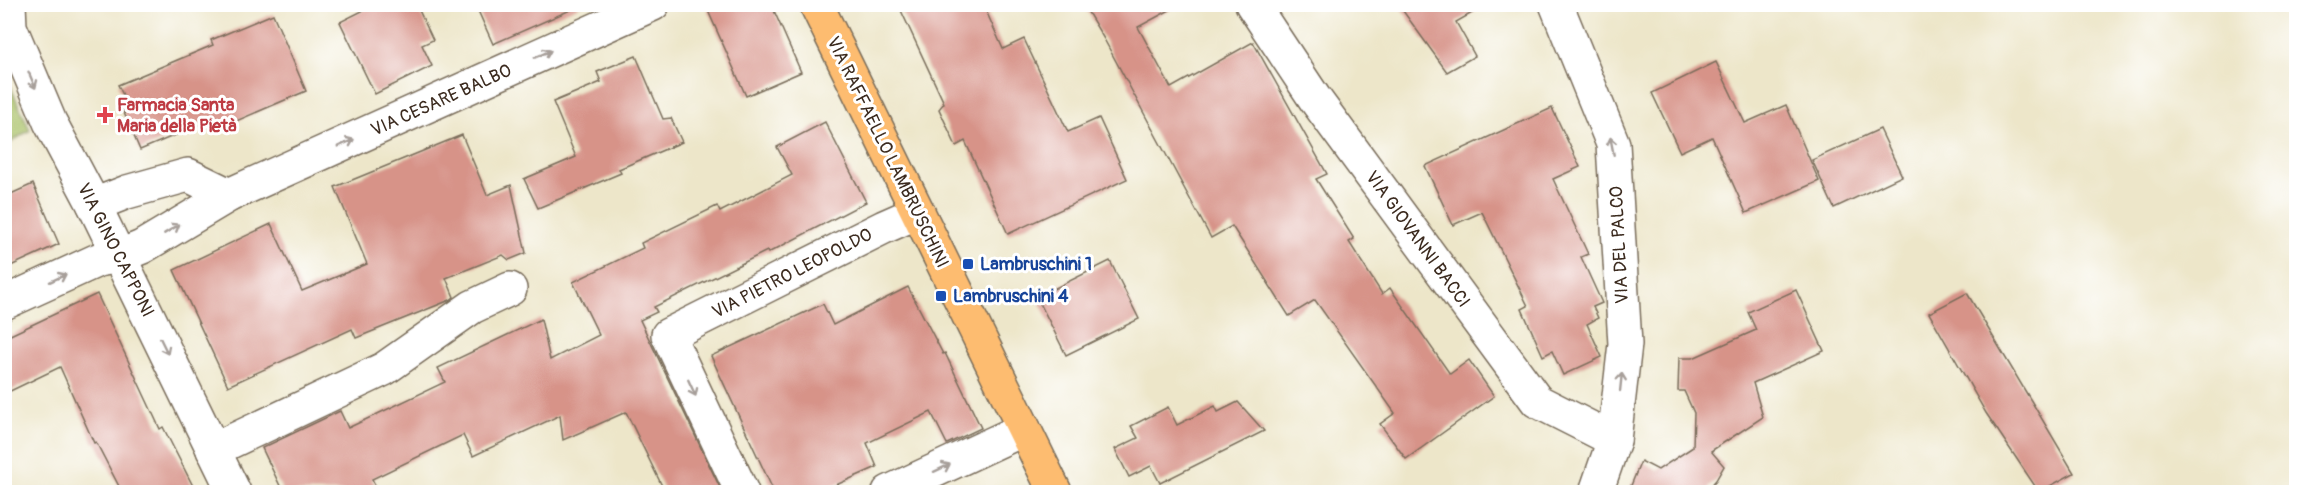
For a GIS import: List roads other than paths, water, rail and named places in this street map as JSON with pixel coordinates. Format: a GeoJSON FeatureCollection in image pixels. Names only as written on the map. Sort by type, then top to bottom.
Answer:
{"type":"FeatureCollection","features":[{"type":"Feature","properties":{"kind":"main road","name":"VIA RAFFAELLO LAMBRUSCHINI"},"geometry":{"type":"LineString","coordinates":[[816,4],[1055,492]]}},
{"type":"Feature","properties":{"kind":"street","name":"VIA GINO CAPPONI"},"geometry":{"type":"LineString","coordinates":[[9,4],[10,27],[50,123],[120,256],[234,492]]}},
{"type":"Feature","properties":{"kind":"street","name":"VIA CESARE BALBO"},"geometry":{"type":"LineString","coordinates":[[4,303],[98,260],[120,256],[142,247],[229,195],[653,4]]}},
{"type":"Feature","properties":{"kind":"street","name":"VIA GIOVANNI BACCI"},"geometry":{"type":"LineString","coordinates":[[1252,4],[1315,99],[1537,401],[1614,440]]}},
{"type":"Feature","properties":{"kind":"street","name":"VIA DEL PALCO"},"geometry":{"type":"LineString","coordinates":[[1556,4],[1613,144],[1625,344],[1614,440],[1596,492]]}},
{"type":"Feature","properties":{"kind":"street"},"geometry":{"type":"LineString","coordinates":[[94,205],[127,192],[188,175],[229,195]]}},
{"type":"Feature","properties":{"kind":"street","name":"VIA PIETRO LEOPOLDO"},"geometry":{"type":"LineString","coordinates":[[742,492],[668,335],[918,212]]}},
{"type":"Feature","properties":{"kind":"street"},"geometry":{"type":"LineString","coordinates":[[213,450],[384,369],[472,307],[510,289]]}},
{"type":"Feature","properties":{"kind":"street"},"geometry":{"type":"LineString","coordinates":[[889,492],[1024,429]]}},
{"type":"Feature","properties":{"kind":"place","name":"Farmacia Santa Maria della Pietà"},"geometry":{"type":"Point","coordinates":[105,115]}},
{"type":"Feature","properties":{"kind":"place","name":"Lambruschini 1"},"geometry":{"type":"Point","coordinates":[968,264]}},
{"type":"Feature","properties":{"kind":"place","name":"Lambruschini 4"},"geometry":{"type":"Point","coordinates":[941,296]}}]}
